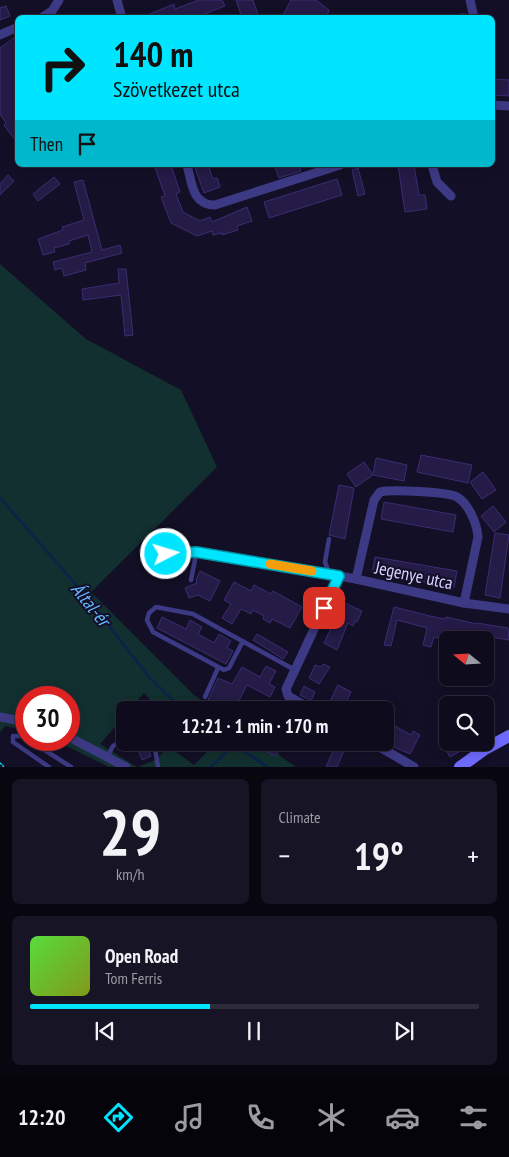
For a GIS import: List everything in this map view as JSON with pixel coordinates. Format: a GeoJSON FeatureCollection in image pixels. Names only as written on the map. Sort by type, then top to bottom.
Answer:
{"type":"FeatureCollection","features":[{"type":"Feature","properties":{"kind":"street"},"geometry":{"type":"LineString","coordinates":[[46,15],[52,11],[59,0]]}},
{"type":"Feature","properties":{"kind":"street"},"geometry":{"type":"LineString","coordinates":[[117,0],[121,15]]}},
{"type":"Feature","properties":{"kind":"street"},"geometry":{"type":"LineString","coordinates":[[470,0],[473,13]]}},
{"type":"Feature","properties":{"kind":"street"},"geometry":{"type":"LineString","coordinates":[[0,35],[15,28]]}},
{"type":"Feature","properties":{"kind":"street"},"geometry":{"type":"LineString","coordinates":[[495,105],[509,106]]}},
{"type":"Feature","properties":{"kind":"street"},"geometry":{"type":"LineString","coordinates":[[188,167],[196,197],[200,202],[214,205],[334,167]]}},
{"type":"Feature","properties":{"kind":"street"},"geometry":{"type":"LineString","coordinates":[[433,167],[438,182],[451,196]]}},
{"type":"Feature","properties":{"kind":"street","name":"Jegenye utca"},"geometry":{"type":"LineString","coordinates":[[356,580],[374,500],[380,492],[449,494],[461,500],[478,528],[478,537],[464,603]]}},
{"type":"Feature","properties":{"kind":"street","name":"Jegenye utca"},"geometry":{"type":"LineString","coordinates":[[156,549],[166,554],[196,552],[334,575],[464,603],[509,609]]}},
{"type":"Feature","properties":{"kind":"street"},"geometry":{"type":"LineString","coordinates":[[297,701],[288,696],[286,689],[334,575]]}},
{"type":"Feature","properties":{"kind":"street"},"geometry":{"type":"LineString","coordinates":[[0,717],[15,720]]}},
{"type":"Feature","properties":{"kind":"street"},"geometry":{"type":"LineString","coordinates":[[460,767],[486,748],[509,736]]}},
{"type":"Feature","properties":{"kind":"street"},"geometry":{"type":"LineString","coordinates":[[80,743],[126,767]]}},
{"type":"Feature","properties":{"kind":"street"},"geometry":{"type":"LineString","coordinates":[[386,751],[414,767]]}},
{"type":"Feature","properties":{"kind":"lane"},"geometry":{"type":"LineString","coordinates":[[329,539],[325,562],[334,575]]}},
{"type":"Feature","properties":{"kind":"lane"},"geometry":{"type":"LineString","coordinates":[[191,580],[196,552]]}},
{"type":"Feature","properties":{"kind":"lane"},"geometry":{"type":"LineString","coordinates":[[243,641],[229,668],[224,670],[153,632],[147,620],[152,609],[163,608],[193,614],[243,641],[295,670]]}},
{"type":"Feature","properties":{"kind":"lane"},"geometry":{"type":"LineString","coordinates":[[205,697],[218,668]]}},
{"type":"Feature","properties":{"kind":"lane"},"geometry":{"type":"LineString","coordinates":[[106,757],[116,744]]}},
{"type":"Feature","properties":{"kind":"lane"},"geometry":{"type":"LineString","coordinates":[[26,751],[48,767]]}},
{"type":"Feature","properties":{"kind":"lane"},"geometry":{"type":"LineString","coordinates":[[46,751],[71,767]]}},
{"type":"Feature","properties":{"kind":"lane"},"geometry":{"type":"LineString","coordinates":[[155,751],[158,767]]}},
{"type":"Feature","properties":{"kind":"green space"},"geometry":{"type":"Polygon","coordinates":[[[0,264],[86,339],[181,390],[217,467],[91,592],[194,695],[203,701],[151,701],[144,693],[137,701],[116,701],[116,725],[100,744],[137,767],[109,767],[76,751],[80,751],[80,686],[15,686],[15,728],[5,726],[0,732],[0,264]]]}},
{"type":"Feature","properties":{"kind":"green space"},"geometry":{"type":"Polygon","coordinates":[[[164,751],[175,751],[194,765],[208,751],[273,751],[296,767],[138,767],[157,759],[164,751]]]}},
{"type":"Feature","properties":{"kind":"building"},"geometry":{"type":"Polygon","coordinates":[[[199,0],[222,0],[225,6],[202,15],[147,15],[174,4],[175,9],[199,0]]]}},
{"type":"Feature","properties":{"kind":"building"},"geometry":{"type":"Polygon","coordinates":[[[236,0],[253,0],[258,15],[241,15],[236,0]]]}},
{"type":"Feature","properties":{"kind":"building"},"geometry":{"type":"Polygon","coordinates":[[[291,0],[316,0],[329,10],[327,15],[283,15],[291,0]]]}},
{"type":"Feature","properties":{"kind":"building"},"geometry":{"type":"Polygon","coordinates":[[[6,6],[10,16],[0,20],[0,8],[6,6]]]}},
{"type":"Feature","properties":{"kind":"building"},"geometry":{"type":"Polygon","coordinates":[[[15,37],[15,140],[4,125],[6,123],[0,114],[0,48],[15,37]]]}},
{"type":"Feature","properties":{"kind":"building"},"geometry":{"type":"Polygon","coordinates":[[[495,79],[509,80],[509,96],[495,95],[495,79]]]}},
{"type":"Feature","properties":{"kind":"building"},"geometry":{"type":"Polygon","coordinates":[[[155,167],[172,167],[180,192],[176,194],[183,212],[200,221],[210,217],[212,222],[247,207],[252,221],[237,226],[238,230],[222,235],[222,233],[213,235],[212,231],[197,236],[171,223],[161,197],[165,196],[155,167]]]}},
{"type":"Feature","properties":{"kind":"building"},"geometry":{"type":"Polygon","coordinates":[[[195,167],[209,167],[213,179],[217,178],[220,187],[204,193],[195,167]]]}},
{"type":"Feature","properties":{"kind":"building"},"geometry":{"type":"Polygon","coordinates":[[[275,167],[300,167],[301,171],[279,178],[275,167]]]}},
{"type":"Feature","properties":{"kind":"building"},"geometry":{"type":"Polygon","coordinates":[[[398,167],[414,167],[419,195],[425,195],[427,209],[405,212],[398,167]]]}},
{"type":"Feature","properties":{"kind":"building"},"geometry":{"type":"Polygon","coordinates":[[[358,168],[365,194],[358,196],[352,170],[358,168]]]}},
{"type":"Feature","properties":{"kind":"building"},"geometry":{"type":"Polygon","coordinates":[[[8,175],[14,181],[0,195],[0,184],[8,175]]]}},
{"type":"Feature","properties":{"kind":"building"},"geometry":{"type":"Polygon","coordinates":[[[54,177],[60,184],[38,201],[33,194],[54,177]]]}},
{"type":"Feature","properties":{"kind":"building"},"geometry":{"type":"Polygon","coordinates":[[[337,179],[342,195],[269,218],[264,202],[337,179]]]}},
{"type":"Feature","properties":{"kind":"building"},"geometry":{"type":"Polygon","coordinates":[[[83,180],[102,250],[120,245],[122,253],[85,263],[86,270],[64,276],[62,268],[55,270],[53,262],[92,252],[88,235],[69,241],[69,244],[54,248],[55,252],[43,255],[38,239],[63,230],[62,227],[84,220],[74,182],[83,180]]]}},
{"type":"Feature","properties":{"kind":"building"},"geometry":{"type":"Polygon","coordinates":[[[118,269],[126,269],[133,335],[125,336],[121,295],[83,300],[82,289],[119,283],[118,269]]]}},
{"type":"Feature","properties":{"kind":"building"},"geometry":{"type":"Polygon","coordinates":[[[421,455],[472,465],[468,483],[417,472],[421,455]]]}},
{"type":"Feature","properties":{"kind":"building"},"geometry":{"type":"Polygon","coordinates":[[[376,458],[407,465],[404,481],[373,475],[376,458]]]}},
{"type":"Feature","properties":{"kind":"building"},"geometry":{"type":"Polygon","coordinates":[[[364,462],[373,475],[356,487],[347,474],[364,462]]]}},
{"type":"Feature","properties":{"kind":"building"},"geometry":{"type":"Polygon","coordinates":[[[483,472],[496,490],[482,499],[470,482],[483,472]]]}},
{"type":"Feature","properties":{"kind":"building"},"geometry":{"type":"Polygon","coordinates":[[[339,485],[354,488],[345,539],[329,535],[339,485]]]}},
{"type":"Feature","properties":{"kind":"building"},"geometry":{"type":"Polygon","coordinates":[[[384,502],[456,515],[453,532],[381,519],[384,502]]]}},
{"type":"Feature","properties":{"kind":"building"},"geometry":{"type":"Polygon","coordinates":[[[493,506],[506,522],[494,532],[481,516],[493,506]]]}},
{"type":"Feature","properties":{"kind":"building"},"geometry":{"type":"Polygon","coordinates":[[[495,533],[509,535],[500,598],[485,595],[495,533]]]}},
{"type":"Feature","properties":{"kind":"building"},"geometry":{"type":"Polygon","coordinates":[[[375,557],[457,571],[454,587],[372,573],[375,557]]]}},
{"type":"Feature","properties":{"kind":"building"},"geometry":{"type":"Polygon","coordinates":[[[200,571],[220,581],[210,601],[198,595],[189,598],[185,588],[197,583],[196,580],[200,571]]]}},
{"type":"Feature","properties":{"kind":"building"},"geometry":{"type":"Polygon","coordinates":[[[234,582],[251,591],[254,585],[271,594],[273,591],[302,607],[290,628],[272,619],[270,623],[263,619],[264,616],[253,610],[251,614],[241,609],[232,624],[222,618],[231,604],[224,600],[234,582]]]}},
{"type":"Feature","properties":{"kind":"building"},"geometry":{"type":"Polygon","coordinates":[[[343,602],[362,611],[353,626],[348,623],[337,650],[324,643],[343,602]]]}},
{"type":"Feature","properties":{"kind":"building"},"geometry":{"type":"Polygon","coordinates":[[[394,607],[445,619],[446,617],[508,628],[509,640],[494,638],[494,631],[439,631],[439,638],[434,637],[431,647],[423,645],[427,628],[397,620],[391,646],[384,645],[394,607]]]}},
{"type":"Feature","properties":{"kind":"building"},"geometry":{"type":"Polygon","coordinates":[[[162,617],[186,629],[190,620],[202,627],[198,634],[214,643],[219,634],[231,641],[227,648],[233,651],[226,664],[157,628],[162,617]]]}},
{"type":"Feature","properties":{"kind":"building"},"geometry":{"type":"Polygon","coordinates":[[[257,634],[288,652],[283,659],[253,640],[257,634]]]}},
{"type":"Feature","properties":{"kind":"building"},"geometry":{"type":"Polygon","coordinates":[[[323,664],[330,667],[319,684],[309,678],[315,665],[321,667],[323,664]]]}},
{"type":"Feature","properties":{"kind":"building"},"geometry":{"type":"Polygon","coordinates":[[[266,666],[276,671],[269,684],[275,687],[270,697],[247,685],[239,701],[208,700],[218,678],[232,684],[242,667],[260,677],[266,666]]]}},
{"type":"Feature","properties":{"kind":"building"},"geometry":{"type":"Polygon","coordinates":[[[338,685],[351,692],[346,701],[330,701],[338,685]]]}},
{"type":"Feature","properties":{"kind":"building"},"geometry":{"type":"Polygon","coordinates":[[[304,686],[315,692],[311,701],[300,695],[304,686]]]}},
{"type":"Feature","properties":{"kind":"building"},"geometry":{"type":"Polygon","coordinates":[[[394,726],[411,735],[413,731],[420,735],[410,754],[394,747],[394,726]]]}},
{"type":"Feature","properties":{"kind":"building"},"geometry":{"type":"Polygon","coordinates":[[[138,751],[149,751],[151,756],[142,760],[138,751]]]}},
{"type":"Feature","properties":{"kind":"building"},"geometry":{"type":"Polygon","coordinates":[[[265,751],[278,751],[276,756],[265,751]]]}},
{"type":"Feature","properties":{"kind":"building"},"geometry":{"type":"Polygon","coordinates":[[[333,751],[344,751],[337,767],[326,767],[333,751]]]}},
{"type":"Feature","properties":{"kind":"building"},"geometry":{"type":"Polygon","coordinates":[[[447,751],[460,751],[450,757],[447,751]]]}},
{"type":"Feature","properties":{"kind":"waterway","name":"Által-ér"},"geometry":{"type":"LineString","coordinates":[[0,498],[79,588],[150,678],[174,701]]}},
{"type":"Feature","properties":{"kind":"waterway"},"geometry":{"type":"LineString","coordinates":[[211,767],[227,751]]}},
{"type":"Feature","properties":{"kind":"waterway","name":"Által-ér"},"geometry":{"type":"LineString","coordinates":[[243,751],[268,767]]}},
{"type":"Feature","properties":{"kind":"slow traffic"},"geometry":{"type":"LineString","coordinates":[[270,564],[312,571]]}},
{"type":"Feature","properties":{"kind":"route"},"geometry":{"type":"LineString","coordinates":[[166,554],[184,552],[214,554],[339,576],[324,608]]}}]}
